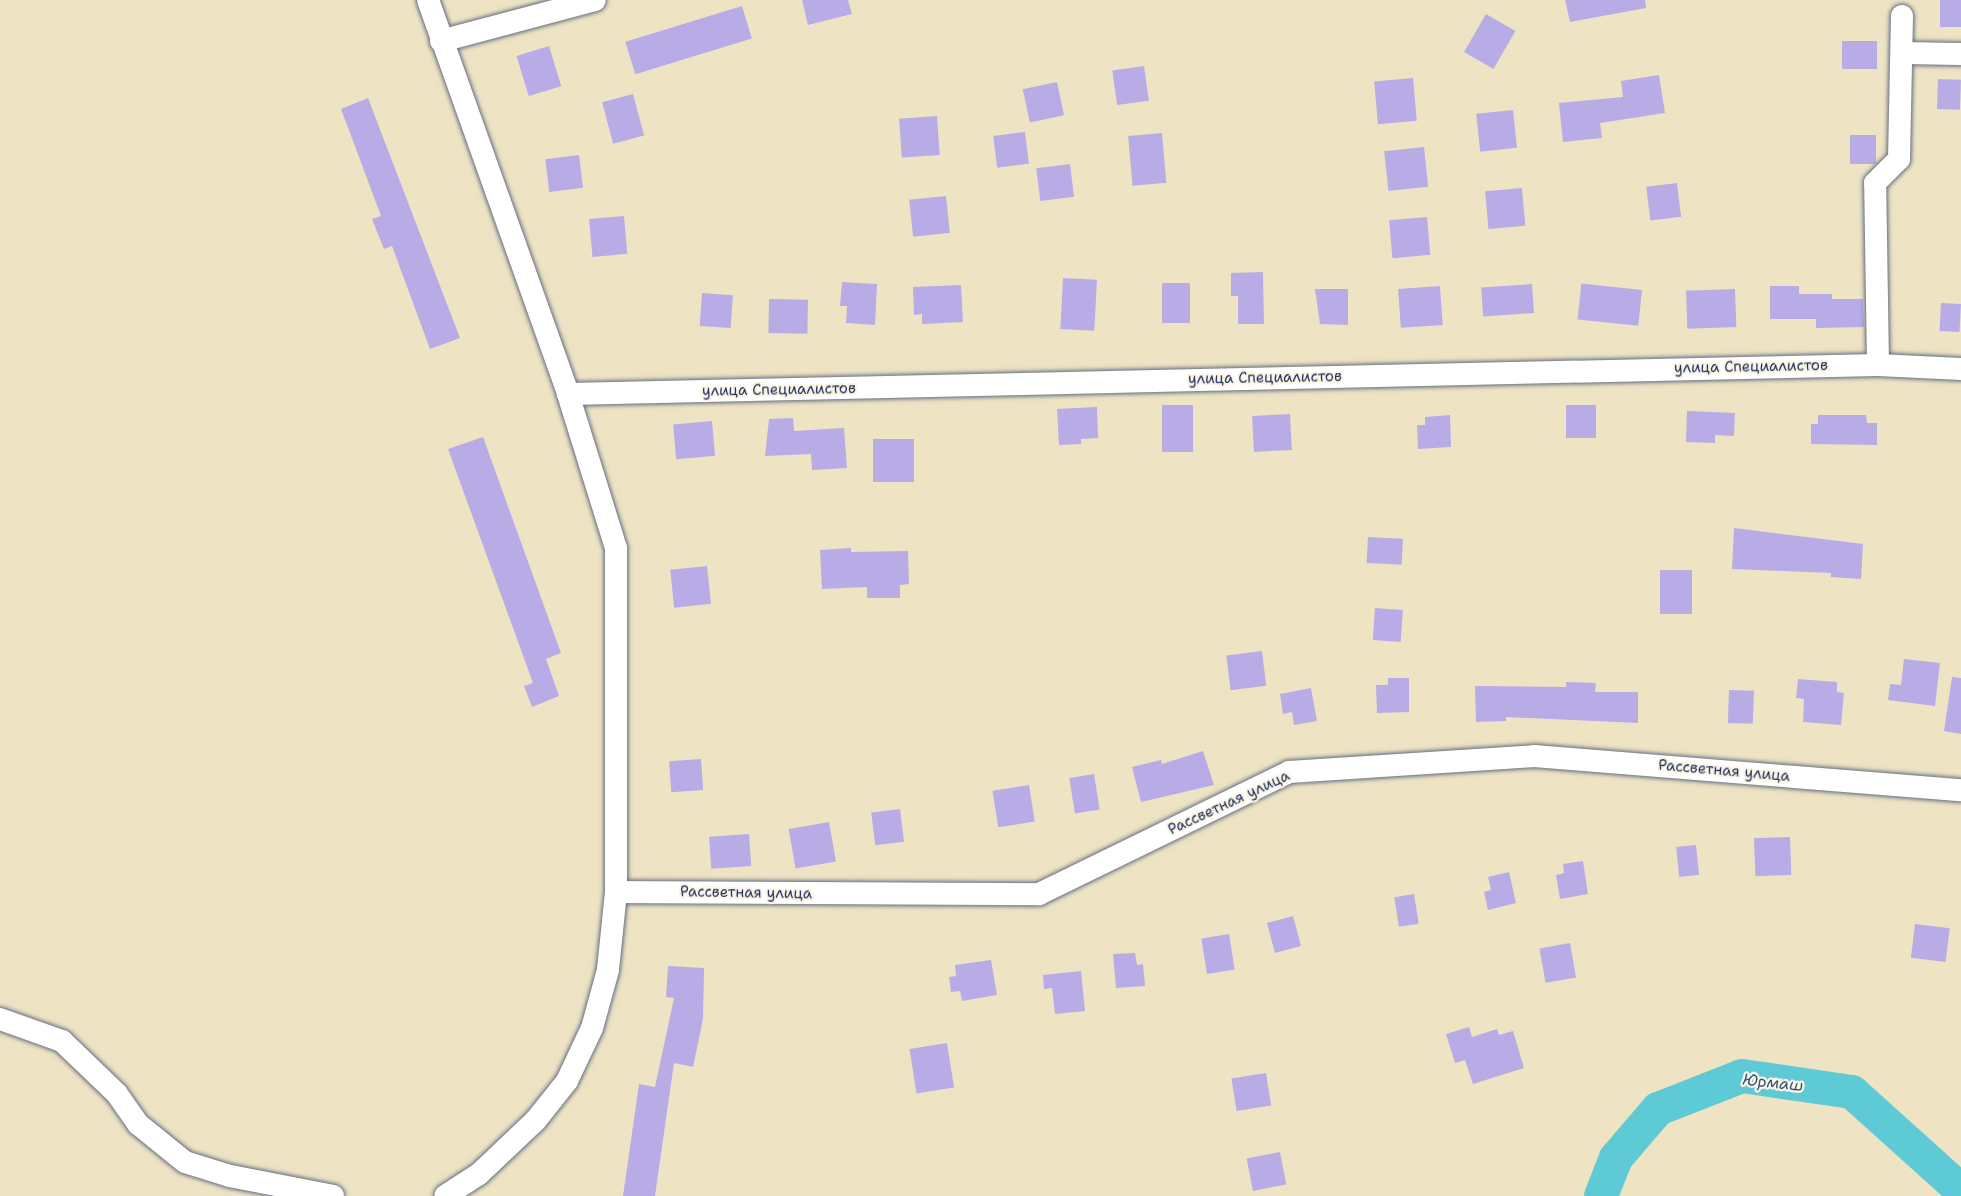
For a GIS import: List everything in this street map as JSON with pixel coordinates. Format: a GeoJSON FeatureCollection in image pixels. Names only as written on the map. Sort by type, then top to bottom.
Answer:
{"type":"FeatureCollection","features":[{"type":"Feature","properties":{"kind":"street"},"geometry":{"type":"LineString","coordinates":[[428,0],[568,394],[616,548],[616,892],[608,970],[592,1028],[567,1081],[520,1136],[479,1174],[445,1196]]}},
{"type":"Feature","properties":{"kind":"street"},"geometry":{"type":"LineString","coordinates":[[441,41],[595,0]]}},
{"type":"Feature","properties":{"kind":"street"},"geometry":{"type":"LineString","coordinates":[[1878,364],[1875,183],[1899,159],[1902,16]]}},
{"type":"Feature","properties":{"kind":"street"},"geometry":{"type":"LineString","coordinates":[[1902,53],[1961,54]]}},
{"type":"Feature","properties":{"kind":"street","name":"улица Специалистов"},"geometry":{"type":"LineString","coordinates":[[568,394],[1878,364],[1961,369]]}},
{"type":"Feature","properties":{"kind":"street","name":"Рассветная улица"},"geometry":{"type":"LineString","coordinates":[[616,892],[1039,894],[1289,772],[1534,756],[1961,790]]}},
{"type":"Feature","properties":{"kind":"street"},"geometry":{"type":"LineString","coordinates":[[1,1019],[62,1041],[117,1094],[138,1124],[185,1162],[230,1176],[333,1196]]}},
{"type":"Feature","properties":{"kind":"building"},"geometry":{"type":"Polygon","coordinates":[[[802,0],[848,0],[852,14],[808,25],[802,0]]]}},
{"type":"Feature","properties":{"kind":"building"},"geometry":{"type":"Polygon","coordinates":[[[1565,0],[1645,0],[1646,8],[1570,22],[1565,0]]]}},
{"type":"Feature","properties":{"kind":"building"},"geometry":{"type":"Polygon","coordinates":[[[1940,0],[1961,0],[1961,27],[1940,27],[1940,0]]]}},
{"type":"Feature","properties":{"kind":"building"},"geometry":{"type":"Polygon","coordinates":[[[742,6],[752,39],[635,74],[625,42],[742,6]]]}},
{"type":"Feature","properties":{"kind":"building"},"geometry":{"type":"Polygon","coordinates":[[[1486,14],[1515,31],[1493,69],[1464,52],[1486,14]]]}},
{"type":"Feature","properties":{"kind":"building"},"geometry":{"type":"Polygon","coordinates":[[[1842,41],[1877,41],[1877,69],[1842,69],[1842,41]]]}},
{"type":"Feature","properties":{"kind":"building"},"geometry":{"type":"Polygon","coordinates":[[[549,46],[561,86],[529,96],[516,56],[549,46]]]}},
{"type":"Feature","properties":{"kind":"building"},"geometry":{"type":"Polygon","coordinates":[[[1144,66],[1149,101],[1117,105],[1112,70],[1144,66]]]}},
{"type":"Feature","properties":{"kind":"building"},"geometry":{"type":"Polygon","coordinates":[[[1659,75],[1665,113],[1600,123],[1602,138],[1563,142],[1559,103],[1623,97],[1621,81],[1659,75]]]}},
{"type":"Feature","properties":{"kind":"building"},"geometry":{"type":"Polygon","coordinates":[[[1413,78],[1417,121],[1378,124],[1374,81],[1413,78]]]}},
{"type":"Feature","properties":{"kind":"building"},"geometry":{"type":"Polygon","coordinates":[[[1938,79],[1961,80],[1960,110],[1937,109],[1938,79]]]}},
{"type":"Feature","properties":{"kind":"building"},"geometry":{"type":"Polygon","coordinates":[[[1057,82],[1064,115],[1030,123],[1023,89],[1057,82]]]}},
{"type":"Feature","properties":{"kind":"building"},"geometry":{"type":"Polygon","coordinates":[[[633,94],[644,136],[613,144],[602,102],[633,94]]]}},
{"type":"Feature","properties":{"kind":"building"},"geometry":{"type":"Polygon","coordinates":[[[368,98],[460,338],[430,349],[392,246],[384,249],[372,219],[381,216],[341,109],[368,98]]]}},
{"type":"Feature","properties":{"kind":"building"},"geometry":{"type":"Polygon","coordinates":[[[1513,110],[1517,148],[1480,152],[1476,114],[1513,110]]]}},
{"type":"Feature","properties":{"kind":"building"},"geometry":{"type":"Polygon","coordinates":[[[937,116],[940,155],[902,158],[899,119],[937,116]]]}},
{"type":"Feature","properties":{"kind":"building"},"geometry":{"type":"Polygon","coordinates":[[[1025,132],[1029,164],[997,168],[993,136],[1025,132]]]}},
{"type":"Feature","properties":{"kind":"building"},"geometry":{"type":"Polygon","coordinates":[[[1162,133],[1166,183],[1132,186],[1128,136],[1162,133]]]}},
{"type":"Feature","properties":{"kind":"building"},"geometry":{"type":"Polygon","coordinates":[[[1850,135],[1876,135],[1876,164],[1850,164],[1850,135]]]}},
{"type":"Feature","properties":{"kind":"building"},"geometry":{"type":"Polygon","coordinates":[[[1424,147],[1428,187],[1388,191],[1384,151],[1424,147]]]}},
{"type":"Feature","properties":{"kind":"building"},"geometry":{"type":"Polygon","coordinates":[[[579,155],[583,188],[549,192],[545,159],[579,155]]]}},
{"type":"Feature","properties":{"kind":"building"},"geometry":{"type":"Polygon","coordinates":[[[1070,164],[1074,197],[1040,201],[1036,168],[1070,164]]]}},
{"type":"Feature","properties":{"kind":"building"},"geometry":{"type":"Polygon","coordinates":[[[1677,183],[1681,217],[1650,221],[1646,187],[1677,183]]]}},
{"type":"Feature","properties":{"kind":"building"},"geometry":{"type":"Polygon","coordinates":[[[1522,188],[1525,226],[1488,229],[1485,191],[1522,188]]]}},
{"type":"Feature","properties":{"kind":"building"},"geometry":{"type":"Polygon","coordinates":[[[946,196],[950,233],[913,237],[909,200],[946,196]]]}},
{"type":"Feature","properties":{"kind":"building"},"geometry":{"type":"Polygon","coordinates":[[[624,216],[627,254],[592,257],[589,219],[624,216]]]}},
{"type":"Feature","properties":{"kind":"building"},"geometry":{"type":"Polygon","coordinates":[[[1427,217],[1430,255],[1392,258],[1389,220],[1427,217]]]}},
{"type":"Feature","properties":{"kind":"building"},"geometry":{"type":"Polygon","coordinates":[[[1263,272],[1264,324],[1238,324],[1238,296],[1231,296],[1231,273],[1263,272]]]}},
{"type":"Feature","properties":{"kind":"building"},"geometry":{"type":"Polygon","coordinates":[[[1063,278],[1097,280],[1094,331],[1060,329],[1063,278]]]}},
{"type":"Feature","properties":{"kind":"building"},"geometry":{"type":"Polygon","coordinates":[[[842,282],[877,284],[875,325],[846,323],[847,306],[840,306],[842,282]]]}},
{"type":"Feature","properties":{"kind":"building"},"geometry":{"type":"Polygon","coordinates":[[[1162,283],[1190,283],[1190,323],[1162,323],[1162,283]]]}},
{"type":"Feature","properties":{"kind":"building"},"geometry":{"type":"Polygon","coordinates":[[[1532,284],[1534,313],[1483,316],[1481,288],[1532,284]]]}},
{"type":"Feature","properties":{"kind":"building"},"geometry":{"type":"Polygon","coordinates":[[[1581,284],[1642,290],[1638,326],[1578,319],[1581,284]]]}},
{"type":"Feature","properties":{"kind":"building"},"geometry":{"type":"Polygon","coordinates":[[[961,285],[963,322],[922,324],[922,314],[914,315],[913,287],[961,285]]]}},
{"type":"Feature","properties":{"kind":"building"},"geometry":{"type":"Polygon","coordinates":[[[1440,286],[1443,325],[1401,328],[1398,289],[1440,286]]]}},
{"type":"Feature","properties":{"kind":"building"},"geometry":{"type":"Polygon","coordinates":[[[1770,286],[1799,286],[1799,294],[1832,294],[1832,299],[1863,299],[1864,327],[1816,328],[1816,319],[1770,319],[1770,286]]]}},
{"type":"Feature","properties":{"kind":"building"},"geometry":{"type":"Polygon","coordinates":[[[1315,289],[1348,289],[1348,325],[1320,324],[1315,289]]]}},
{"type":"Feature","properties":{"kind":"building"},"geometry":{"type":"Polygon","coordinates":[[[1735,289],[1736,327],[1687,329],[1686,291],[1735,289]]]}},
{"type":"Feature","properties":{"kind":"building"},"geometry":{"type":"Polygon","coordinates":[[[702,293],[733,295],[731,328],[700,326],[702,293]]]}},
{"type":"Feature","properties":{"kind":"building"},"geometry":{"type":"Polygon","coordinates":[[[769,299],[808,300],[807,334],[768,333],[769,299]]]}},
{"type":"Feature","properties":{"kind":"building"},"geometry":{"type":"Polygon","coordinates":[[[1941,303],[1961,304],[1960,332],[1940,331],[1941,303]]]}},
{"type":"Feature","properties":{"kind":"building"},"geometry":{"type":"Polygon","coordinates":[[[1162,405],[1193,405],[1193,452],[1162,452],[1162,405]]]}},
{"type":"Feature","properties":{"kind":"building"},"geometry":{"type":"Polygon","coordinates":[[[1566,405],[1596,405],[1596,438],[1566,438],[1566,405]]]}},
{"type":"Feature","properties":{"kind":"building"},"geometry":{"type":"Polygon","coordinates":[[[1097,407],[1098,438],[1081,439],[1081,444],[1059,445],[1057,409],[1097,407]]]}},
{"type":"Feature","properties":{"kind":"building"},"geometry":{"type":"Polygon","coordinates":[[[1687,411],[1735,413],[1734,436],[1715,435],[1715,443],[1686,442],[1687,411]]]}},
{"type":"Feature","properties":{"kind":"building"},"geometry":{"type":"Polygon","coordinates":[[[1290,414],[1292,450],[1254,452],[1252,416],[1290,414]]]}},
{"type":"Feature","properties":{"kind":"building"},"geometry":{"type":"Polygon","coordinates":[[[1450,415],[1451,447],[1418,449],[1417,425],[1425,425],[1425,417],[1450,415]]]}},
{"type":"Feature","properties":{"kind":"building"},"geometry":{"type":"Polygon","coordinates":[[[1818,415],[1866,415],[1867,423],[1877,423],[1877,445],[1811,444],[1811,424],[1818,424],[1818,415]]]}},
{"type":"Feature","properties":{"kind":"building"},"geometry":{"type":"Polygon","coordinates":[[[793,418],[794,431],[844,428],[847,468],[812,470],[811,454],[765,456],[769,419],[793,418]]]}},
{"type":"Feature","properties":{"kind":"building"},"geometry":{"type":"Polygon","coordinates":[[[712,421],[715,456],[676,459],[673,424],[712,421]]]}},
{"type":"Feature","properties":{"kind":"building"},"geometry":{"type":"Polygon","coordinates":[[[483,437],[561,653],[546,659],[559,696],[532,707],[524,686],[533,683],[448,449],[483,437]]]}},
{"type":"Feature","properties":{"kind":"building"},"geometry":{"type":"Polygon","coordinates":[[[873,439],[914,439],[914,482],[873,482],[873,439]]]}},
{"type":"Feature","properties":{"kind":"building"},"geometry":{"type":"Polygon","coordinates":[[[1734,528],[1863,544],[1861,579],[1831,577],[1831,573],[1732,569],[1734,528]]]}},
{"type":"Feature","properties":{"kind":"building"},"geometry":{"type":"Polygon","coordinates":[[[1368,537],[1403,539],[1402,565],[1367,563],[1368,537]]]}},
{"type":"Feature","properties":{"kind":"building"},"geometry":{"type":"Polygon","coordinates":[[[851,548],[851,552],[908,551],[909,584],[900,585],[900,598],[867,598],[867,587],[822,589],[820,550],[851,548]]]}},
{"type":"Feature","properties":{"kind":"building"},"geometry":{"type":"Polygon","coordinates":[[[707,566],[711,604],[674,608],[670,570],[707,566]]]}},
{"type":"Feature","properties":{"kind":"building"},"geometry":{"type":"Polygon","coordinates":[[[1660,570],[1692,570],[1692,614],[1660,614],[1660,570]]]}},
{"type":"Feature","properties":{"kind":"building"},"geometry":{"type":"Polygon","coordinates":[[[1375,608],[1403,610],[1401,642],[1373,640],[1375,608]]]}},
{"type":"Feature","properties":{"kind":"building"},"geometry":{"type":"Polygon","coordinates":[[[1262,651],[1266,686],[1231,690],[1226,655],[1262,651]]]}},
{"type":"Feature","properties":{"kind":"building"},"geometry":{"type":"Polygon","coordinates":[[[1904,659],[1940,663],[1935,706],[1888,700],[1890,684],[1901,685],[1904,659]]]}},
{"type":"Feature","properties":{"kind":"building"},"geometry":{"type":"Polygon","coordinates":[[[1952,677],[1961,678],[1961,734],[1944,731],[1952,677]]]}},
{"type":"Feature","properties":{"kind":"building"},"geometry":{"type":"Polygon","coordinates":[[[1388,678],[1409,678],[1409,712],[1377,713],[1376,685],[1388,685],[1388,678]]]}},
{"type":"Feature","properties":{"kind":"building"},"geometry":{"type":"Polygon","coordinates":[[[1798,679],[1837,682],[1837,692],[1844,693],[1841,725],[1803,722],[1804,699],[1796,698],[1798,679]]]}},
{"type":"Feature","properties":{"kind":"building"},"geometry":{"type":"Polygon","coordinates":[[[1566,682],[1596,683],[1595,692],[1638,692],[1638,723],[1506,717],[1506,721],[1476,722],[1475,686],[1566,687],[1566,682]]]}},
{"type":"Feature","properties":{"kind":"building"},"geometry":{"type":"Polygon","coordinates":[[[1311,688],[1317,721],[1294,725],[1292,712],[1283,714],[1280,694],[1311,688]]]}},
{"type":"Feature","properties":{"kind":"building"},"geometry":{"type":"Polygon","coordinates":[[[1729,690],[1754,691],[1753,724],[1728,723],[1729,690]]]}},
{"type":"Feature","properties":{"kind":"building"},"geometry":{"type":"Polygon","coordinates":[[[1203,751],[1214,785],[1141,802],[1132,767],[1161,760],[1162,764],[1203,751]]]}},
{"type":"Feature","properties":{"kind":"building"},"geometry":{"type":"Polygon","coordinates":[[[701,759],[703,790],[671,792],[669,761],[701,759]]]}},
{"type":"Feature","properties":{"kind":"building"},"geometry":{"type":"Polygon","coordinates":[[[1094,774],[1100,810],[1075,813],[1069,778],[1094,774]]]}},
{"type":"Feature","properties":{"kind":"building"},"geometry":{"type":"Polygon","coordinates":[[[1029,785],[1035,822],[998,827],[992,791],[1029,785]]]}},
{"type":"Feature","properties":{"kind":"building"},"geometry":{"type":"Polygon","coordinates":[[[900,809],[904,842],[875,845],[871,813],[900,809]]]}},
{"type":"Feature","properties":{"kind":"building"},"geometry":{"type":"Polygon","coordinates":[[[829,822],[836,861],[796,869],[789,829],[829,822]]]}},
{"type":"Feature","properties":{"kind":"building"},"geometry":{"type":"Polygon","coordinates":[[[749,834],[751,866],[711,869],[709,837],[749,834]]]}},
{"type":"Feature","properties":{"kind":"building"},"geometry":{"type":"Polygon","coordinates":[[[1790,837],[1791,875],[1755,876],[1754,838],[1790,837]]]}},
{"type":"Feature","properties":{"kind":"building"},"geometry":{"type":"Polygon","coordinates":[[[1696,845],[1699,875],[1679,877],[1676,847],[1696,845]]]}},
{"type":"Feature","properties":{"kind":"building"},"geometry":{"type":"Polygon","coordinates":[[[1583,861],[1588,894],[1560,899],[1556,875],[1564,873],[1563,864],[1583,861]]]}},
{"type":"Feature","properties":{"kind":"building"},"geometry":{"type":"Polygon","coordinates":[[[1509,872],[1516,903],[1488,910],[1484,892],[1491,890],[1488,877],[1509,872]]]}},
{"type":"Feature","properties":{"kind":"building"},"geometry":{"type":"Polygon","coordinates":[[[1414,894],[1419,924],[1399,927],[1394,897],[1414,894]]]}},
{"type":"Feature","properties":{"kind":"building"},"geometry":{"type":"Polygon","coordinates":[[[1293,916],[1301,946],[1275,953],[1267,923],[1293,916]]]}},
{"type":"Feature","properties":{"kind":"building"},"geometry":{"type":"Polygon","coordinates":[[[1915,924],[1950,928],[1946,962],[1911,958],[1915,924]]]}},
{"type":"Feature","properties":{"kind":"building"},"geometry":{"type":"Polygon","coordinates":[[[1229,934],[1235,970],[1207,974],[1201,938],[1229,934]]]}},
{"type":"Feature","properties":{"kind":"building"},"geometry":{"type":"Polygon","coordinates":[[[1570,943],[1576,977],[1546,983],[1539,948],[1570,943]]]}},
{"type":"Feature","properties":{"kind":"building"},"geometry":{"type":"Polygon","coordinates":[[[1135,953],[1137,965],[1143,964],[1145,986],[1116,988],[1113,954],[1135,953]]]}},
{"type":"Feature","properties":{"kind":"building"},"geometry":{"type":"Polygon","coordinates":[[[991,960],[997,995],[962,1001],[960,991],[951,992],[949,977],[956,976],[955,965],[991,960]]]}},
{"type":"Feature","properties":{"kind":"building"},"geometry":{"type":"Polygon","coordinates":[[[668,966],[704,968],[703,1019],[693,1067],[674,1063],[655,1196],[623,1196],[639,1084],[655,1087],[674,998],[666,997],[668,966]]]}},
{"type":"Feature","properties":{"kind":"building"},"geometry":{"type":"Polygon","coordinates":[[[1081,971],[1085,1011],[1055,1014],[1052,988],[1044,989],[1043,975],[1081,971]]]}},
{"type":"Feature","properties":{"kind":"building"},"geometry":{"type":"Polygon","coordinates":[[[1469,1027],[1472,1037],[1497,1029],[1499,1035],[1513,1031],[1524,1068],[1473,1084],[1465,1060],[1455,1063],[1446,1034],[1469,1027]]]}},
{"type":"Feature","properties":{"kind":"building"},"geometry":{"type":"Polygon","coordinates":[[[947,1043],[954,1087],[917,1093],[909,1049],[947,1043]]]}},
{"type":"Feature","properties":{"kind":"building"},"geometry":{"type":"Polygon","coordinates":[[[1266,1073],[1271,1106],[1237,1111],[1231,1078],[1266,1073]]]}},
{"type":"Feature","properties":{"kind":"building"},"geometry":{"type":"Polygon","coordinates":[[[1280,1152],[1286,1184],[1253,1191],[1247,1158],[1280,1152]]]}},
{"type":"Feature","properties":{"kind":"waterway","name":"Юрмаш"},"geometry":{"type":"LineString","coordinates":[[1601,1196],[1616,1158],[1658,1109],[1742,1076],[1852,1092],[1961,1190]]}}]}
